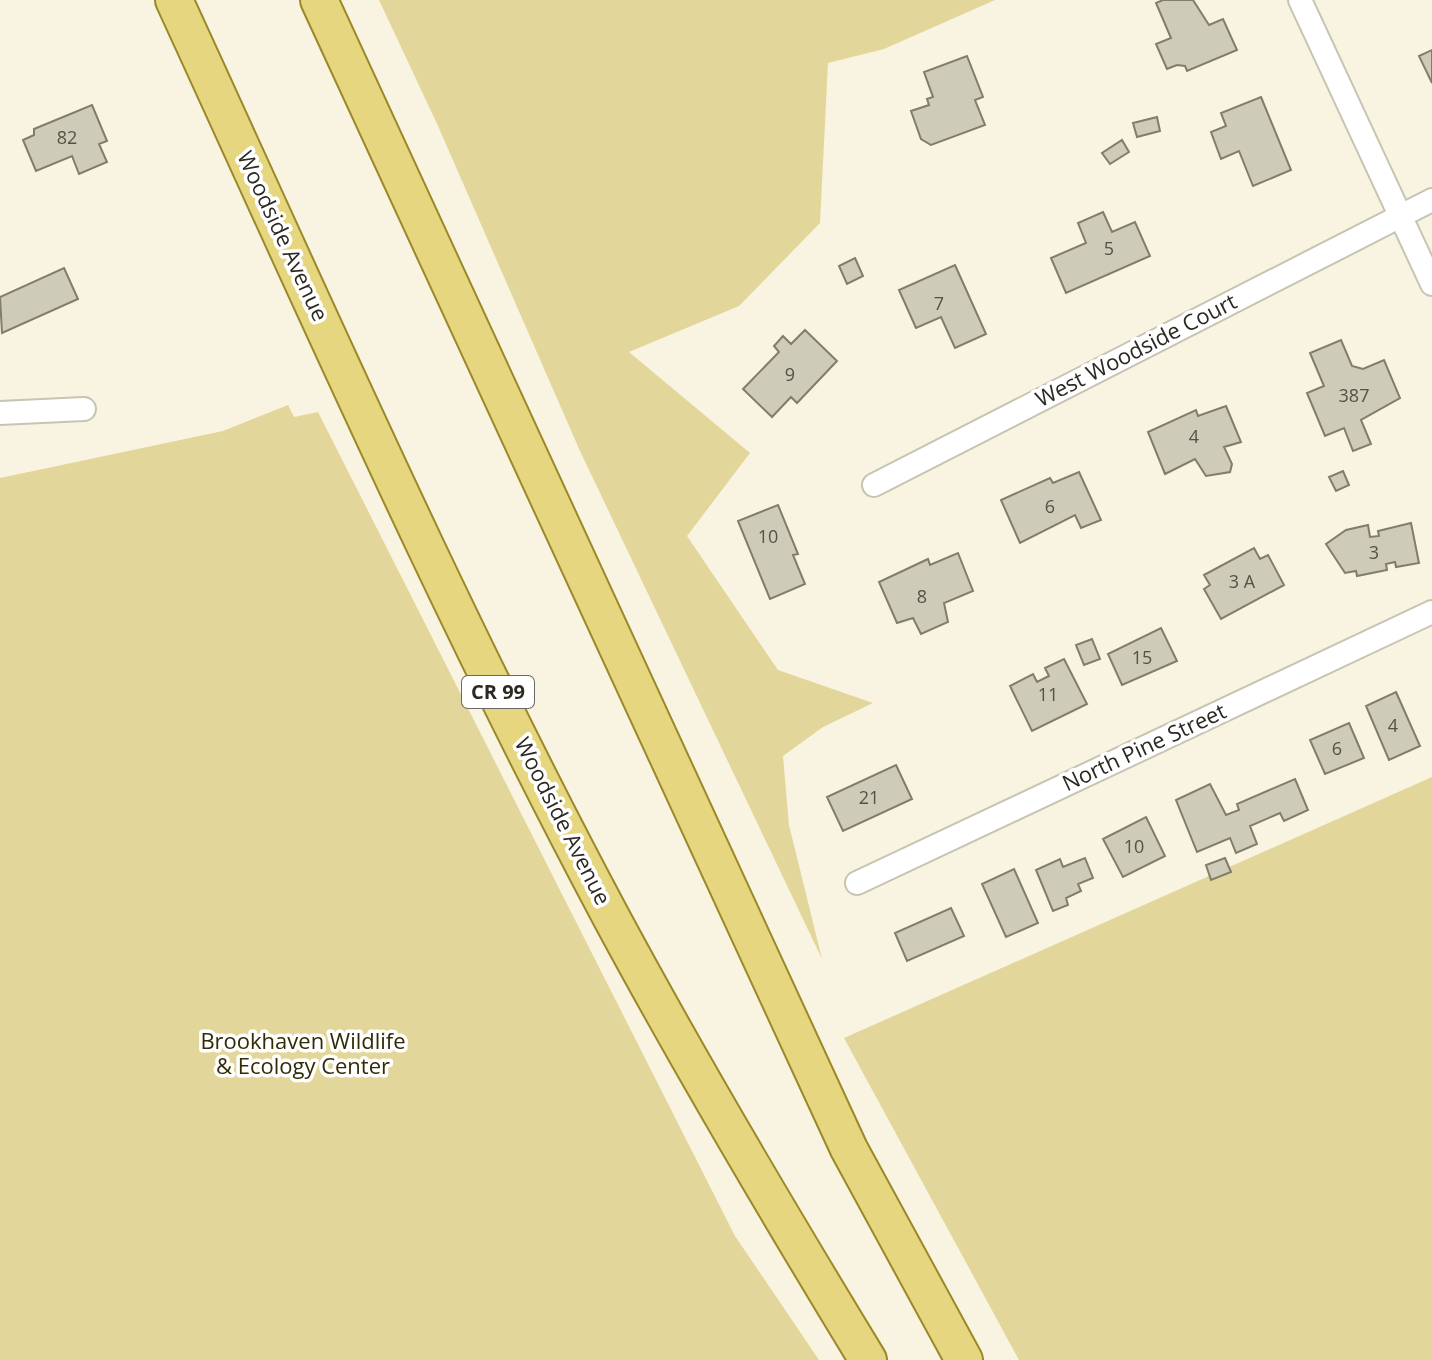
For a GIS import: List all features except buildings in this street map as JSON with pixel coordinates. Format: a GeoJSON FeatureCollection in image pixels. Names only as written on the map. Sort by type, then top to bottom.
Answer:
{"type":"FeatureCollection","features":[{"type":"Feature","properties":{"kind":"main road","name":"Woodside Avenue"},"geometry":{"type":"LineString","coordinates":[[174,0],[394,475],[596,887],[710,1094],[868,1360]]}},
{"type":"Feature","properties":{"kind":"main road"},"geometry":{"type":"LineString","coordinates":[[319,0],[849,1149],[964,1360]]}},
{"type":"Feature","properties":{"kind":"main road"},"geometry":{"type":"LineString","coordinates":[[849,1149],[990,1360]]}},
{"type":"Feature","properties":{"kind":"street"},"geometry":{"type":"LineString","coordinates":[[1300,0],[1432,284]]}},
{"type":"Feature","properties":{"kind":"street","name":"West Woodside Court"},"geometry":{"type":"LineString","coordinates":[[874,485],[1432,200]]}},
{"type":"Feature","properties":{"kind":"street"},"geometry":{"type":"LineString","coordinates":[[0,413],[84,409]]}},
{"type":"Feature","properties":{"kind":"street","name":"North Pine Street"},"geometry":{"type":"LineString","coordinates":[[857,883],[1432,612]]}},
{"type":"Feature","properties":{"kind":"green space"},"geometry":{"type":"Polygon","coordinates":[[[379,0],[995,0],[884,49],[828,63],[820,223],[739,306],[629,352],[750,453],[687,536],[778,670],[873,703],[823,727],[783,756],[789,825],[822,959],[580,451],[438,126],[379,0]]]}},
{"type":"Feature","properties":{"kind":"green space","name":"Brookhaven Wildlife & Ecology Center"},"geometry":{"type":"Polygon","coordinates":[[[288,405],[294,417],[318,412],[735,1236],[819,1360],[0,1360],[0,478],[223,431],[288,405]]]}},
{"type":"Feature","properties":{"kind":"green space"},"geometry":{"type":"Polygon","coordinates":[[[1432,777],[1432,1360],[1019,1360],[844,1038],[1432,777]]]}}]}
